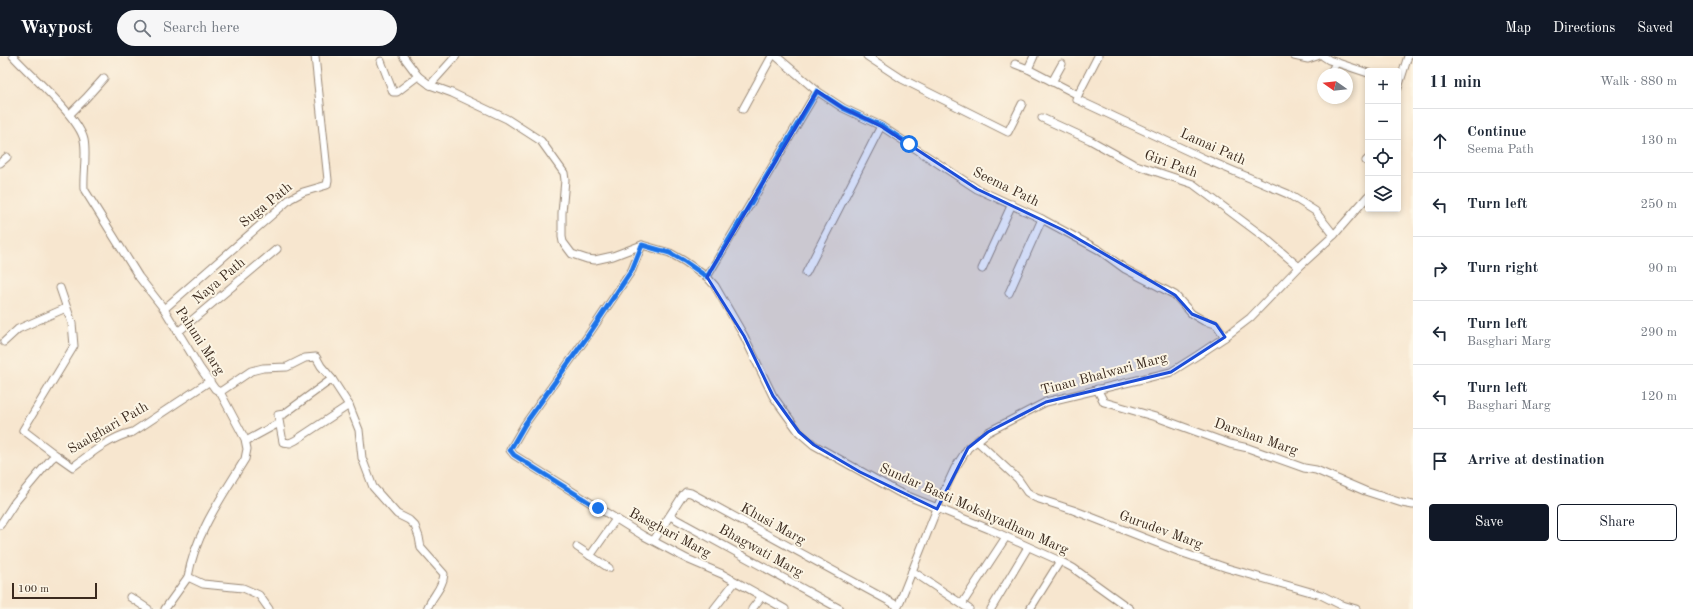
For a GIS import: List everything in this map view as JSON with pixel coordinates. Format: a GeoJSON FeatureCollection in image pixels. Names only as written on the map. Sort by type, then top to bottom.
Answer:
{"type":"FeatureCollection","features":[{"type":"Feature","properties":{"kind":"street","name":"Pahuni Marg"},"geometry":{"type":"LineString","coordinates":[[13,56],[70,114],[84,140],[84,189],[87,196],[111,230],[139,277],[164,309],[210,381],[220,392],[246,442]]}},
{"type":"Feature","properties":{"kind":"street","name":"Suga Path"},"geometry":{"type":"LineString","coordinates":[[164,309],[290,199],[303,192],[327,185],[328,180],[315,56]]}},
{"type":"Feature","properties":{"kind":"street"},"geometry":{"type":"LineString","coordinates":[[402,56],[418,76],[430,84],[507,119],[541,141],[564,173],[566,180],[562,213],[562,237],[563,242],[572,254],[587,259],[596,260],[613,256],[642,245]]}},
{"type":"Feature","properties":{"kind":"street"},"geometry":{"type":"LineString","coordinates":[[430,84],[456,56]]}},
{"type":"Feature","properties":{"kind":"street"},"geometry":{"type":"LineString","coordinates":[[743,109],[772,56]]}},
{"type":"Feature","properties":{"kind":"street","name":"Seema Path"},"geometry":{"type":"LineString","coordinates":[[776,56],[817,91],[843,108],[882,126],[977,189],[1042,219],[1099,250],[1125,269],[1175,295],[1192,314],[1216,324],[1225,337]]}},
{"type":"Feature","properties":{"kind":"street"},"geometry":{"type":"LineString","coordinates":[[867,56],[902,79],[1008,132],[1022,104]]}},
{"type":"Feature","properties":{"kind":"street"},"geometry":{"type":"LineString","coordinates":[[1028,69],[1034,56]]}},
{"type":"Feature","properties":{"kind":"street"},"geometry":{"type":"LineString","coordinates":[[1015,64],[1028,69],[1078,95],[1098,56]]}},
{"type":"Feature","properties":{"kind":"street"},"geometry":{"type":"LineString","coordinates":[[1294,56],[1308,59],[1317,56]]}},
{"type":"Feature","properties":{"kind":"street"},"geometry":{"type":"LineString","coordinates":[[1323,56],[1336,63],[1365,72]]}},
{"type":"Feature","properties":{"kind":"street"},"geometry":{"type":"LineString","coordinates":[[1401,78],[1408,56]]}},
{"type":"Feature","properties":{"kind":"street"},"geometry":{"type":"LineString","coordinates":[[381,61],[393,92],[397,92],[418,76]]}},
{"type":"Feature","properties":{"kind":"street"},"geometry":{"type":"LineString","coordinates":[[1333,68],[1336,63]]}},
{"type":"Feature","properties":{"kind":"street"},"geometry":{"type":"LineString","coordinates":[[1052,82],[1062,64]]}},
{"type":"Feature","properties":{"kind":"street"},"geometry":{"type":"LineString","coordinates":[[70,114],[104,78]]}},
{"type":"Feature","properties":{"kind":"street"},"geometry":{"type":"LineString","coordinates":[[707,277],[817,91]]}},
{"type":"Feature","properties":{"kind":"street","name":"Lamai Path"},"geometry":{"type":"LineString","coordinates":[[1078,95],[1076,99],[1205,159],[1288,194],[1315,211],[1334,235]]}},
{"type":"Feature","properties":{"kind":"street","name":"Giri Path"},"geometry":{"type":"LineString","coordinates":[[1042,118],[1090,140],[1133,164],[1193,184],[1264,237],[1299,267]]}},
{"type":"Feature","properties":{"kind":"street"},"geometry":{"type":"LineString","coordinates":[[806,273],[882,126]]}},
{"type":"Feature","properties":{"kind":"street"},"geometry":{"type":"LineString","coordinates":[[0,163],[7,157]]}},
{"type":"Feature","properties":{"kind":"street","name":"Tinau Bhalwari Marg"},"geometry":{"type":"LineString","coordinates":[[897,608],[955,468],[968,448],[988,432],[1046,402],[1170,372],[1225,337],[1250,318],[1299,267],[1334,235],[1365,199]]}},
{"type":"Feature","properties":{"kind":"street"},"geometry":{"type":"LineString","coordinates":[[982,269],[1012,204]]}},
{"type":"Feature","properties":{"kind":"street"},"geometry":{"type":"LineString","coordinates":[[1009,293],[1042,219]]}},
{"type":"Feature","properties":{"kind":"street","name":"Sundar Basti Mokshyadham Marg"},"geometry":{"type":"LineString","coordinates":[[642,245],[670,253],[707,277],[715,286],[744,336],[772,396],[799,432],[814,445],[888,488],[1060,561],[1073,568],[1130,609]]}},
{"type":"Feature","properties":{"kind":"street","name":"Basghari Marg"},"geometry":{"type":"LineString","coordinates":[[642,245],[632,270],[587,337],[525,424],[510,450],[514,455],[616,519],[687,559],[722,574],[785,609]]}},
{"type":"Feature","properties":{"kind":"street","name":"Naya Path"},"geometry":{"type":"LineString","coordinates":[[178,332],[277,249]]}},
{"type":"Feature","properties":{"kind":"street"},"geometry":{"type":"LineString","coordinates":[[56,455],[23,430],[74,346],[72,323],[60,288]]}},
{"type":"Feature","properties":{"kind":"street"},"geometry":{"type":"LineString","coordinates":[[4,342],[18,329],[66,308]]}},
{"type":"Feature","properties":{"kind":"street"},"geometry":{"type":"LineString","coordinates":[[220,392],[251,371],[263,368],[287,367],[310,357],[316,357],[349,405],[359,430],[362,458],[373,487],[397,514],[409,520],[415,526],[421,548],[444,574],[440,588],[429,602],[427,609]]}},
{"type":"Feature","properties":{"kind":"street"},"geometry":{"type":"LineString","coordinates":[[332,379],[284,414],[278,415],[283,442],[290,443],[349,405]]}},
{"type":"Feature","properties":{"kind":"street","name":"Saalghari Path"},"geometry":{"type":"LineString","coordinates":[[0,525],[15,502],[56,455],[73,467],[112,440],[123,434],[132,432],[210,381]]}},
{"type":"Feature","properties":{"kind":"street","name":"Darshan Marg"},"geometry":{"type":"LineString","coordinates":[[1097,389],[1104,402],[1159,418],[1230,444],[1248,448],[1304,468],[1316,470],[1365,491],[1413,505]]}},
{"type":"Feature","properties":{"kind":"street"},"geometry":{"type":"LineString","coordinates":[[165,609],[188,577],[191,560],[212,515],[245,459],[247,449],[246,442],[279,423]]}},
{"type":"Feature","properties":{"kind":"street","name":"Gurudev Marg"},"geometry":{"type":"LineString","coordinates":[[977,441],[1018,479],[1027,492],[1036,498],[1074,510],[1183,553],[1228,568],[1321,595],[1339,604],[1356,609]]}},
{"type":"Feature","properties":{"kind":"street","name":"Khusi Marg"},"geometry":{"type":"LineString","coordinates":[[654,540],[683,495],[686,492],[691,493],[897,608]]}},
{"type":"Feature","properties":{"kind":"street","name":"Bhagwati Marg"},"geometry":{"type":"LineString","coordinates":[[670,516],[840,609]]}},
{"type":"Feature","properties":{"kind":"street"},"geometry":{"type":"LineString","coordinates":[[590,556],[616,519]]}},
{"type":"Feature","properties":{"kind":"street"},"geometry":{"type":"LineString","coordinates":[[962,604],[1006,537]]}},
{"type":"Feature","properties":{"kind":"street"},"geometry":{"type":"LineString","coordinates":[[577,547],[609,568]]}},
{"type":"Feature","properties":{"kind":"street"},"geometry":{"type":"LineString","coordinates":[[991,609],[1028,547]]}},
{"type":"Feature","properties":{"kind":"street"},"geometry":{"type":"LineString","coordinates":[[1030,609],[1060,561]]}},
{"type":"Feature","properties":{"kind":"street"},"geometry":{"type":"LineString","coordinates":[[912,571],[969,609]]}},
{"type":"Feature","properties":{"kind":"street"},"geometry":{"type":"LineString","coordinates":[[188,577],[203,584],[243,588],[259,595],[269,609]]}},
{"type":"Feature","properties":{"kind":"street"},"geometry":{"type":"LineString","coordinates":[[714,609],[735,582]]}},
{"type":"Feature","properties":{"kind":"street"},"geometry":{"type":"LineString","coordinates":[[752,609],[762,596]]}},
{"type":"Feature","properties":{"kind":"street"},"geometry":{"type":"LineString","coordinates":[[130,597],[148,609]]}},
{"type":"Feature","properties":{"kind":"highlighted area"},"geometry":{"type":"Polygon","coordinates":[[[817,91],[843,108],[881,126],[977,189],[1063,230],[1175,295],[1192,314],[1216,324],[1225,337],[1171,372],[1046,402],[988,432],[968,448],[937,509],[860,472],[814,445],[799,432],[773,396],[744,336],[707,277],[817,91]]]}},
{"type":"Feature","properties":{"kind":"route"},"geometry":{"type":"LineString","coordinates":[[598,508],[574,491],[514,455],[510,450],[525,424],[587,337],[632,270],[642,245],[664,250],[684,261],[707,277],[817,91],[843,108],[882,126],[909,144]]}}]}
